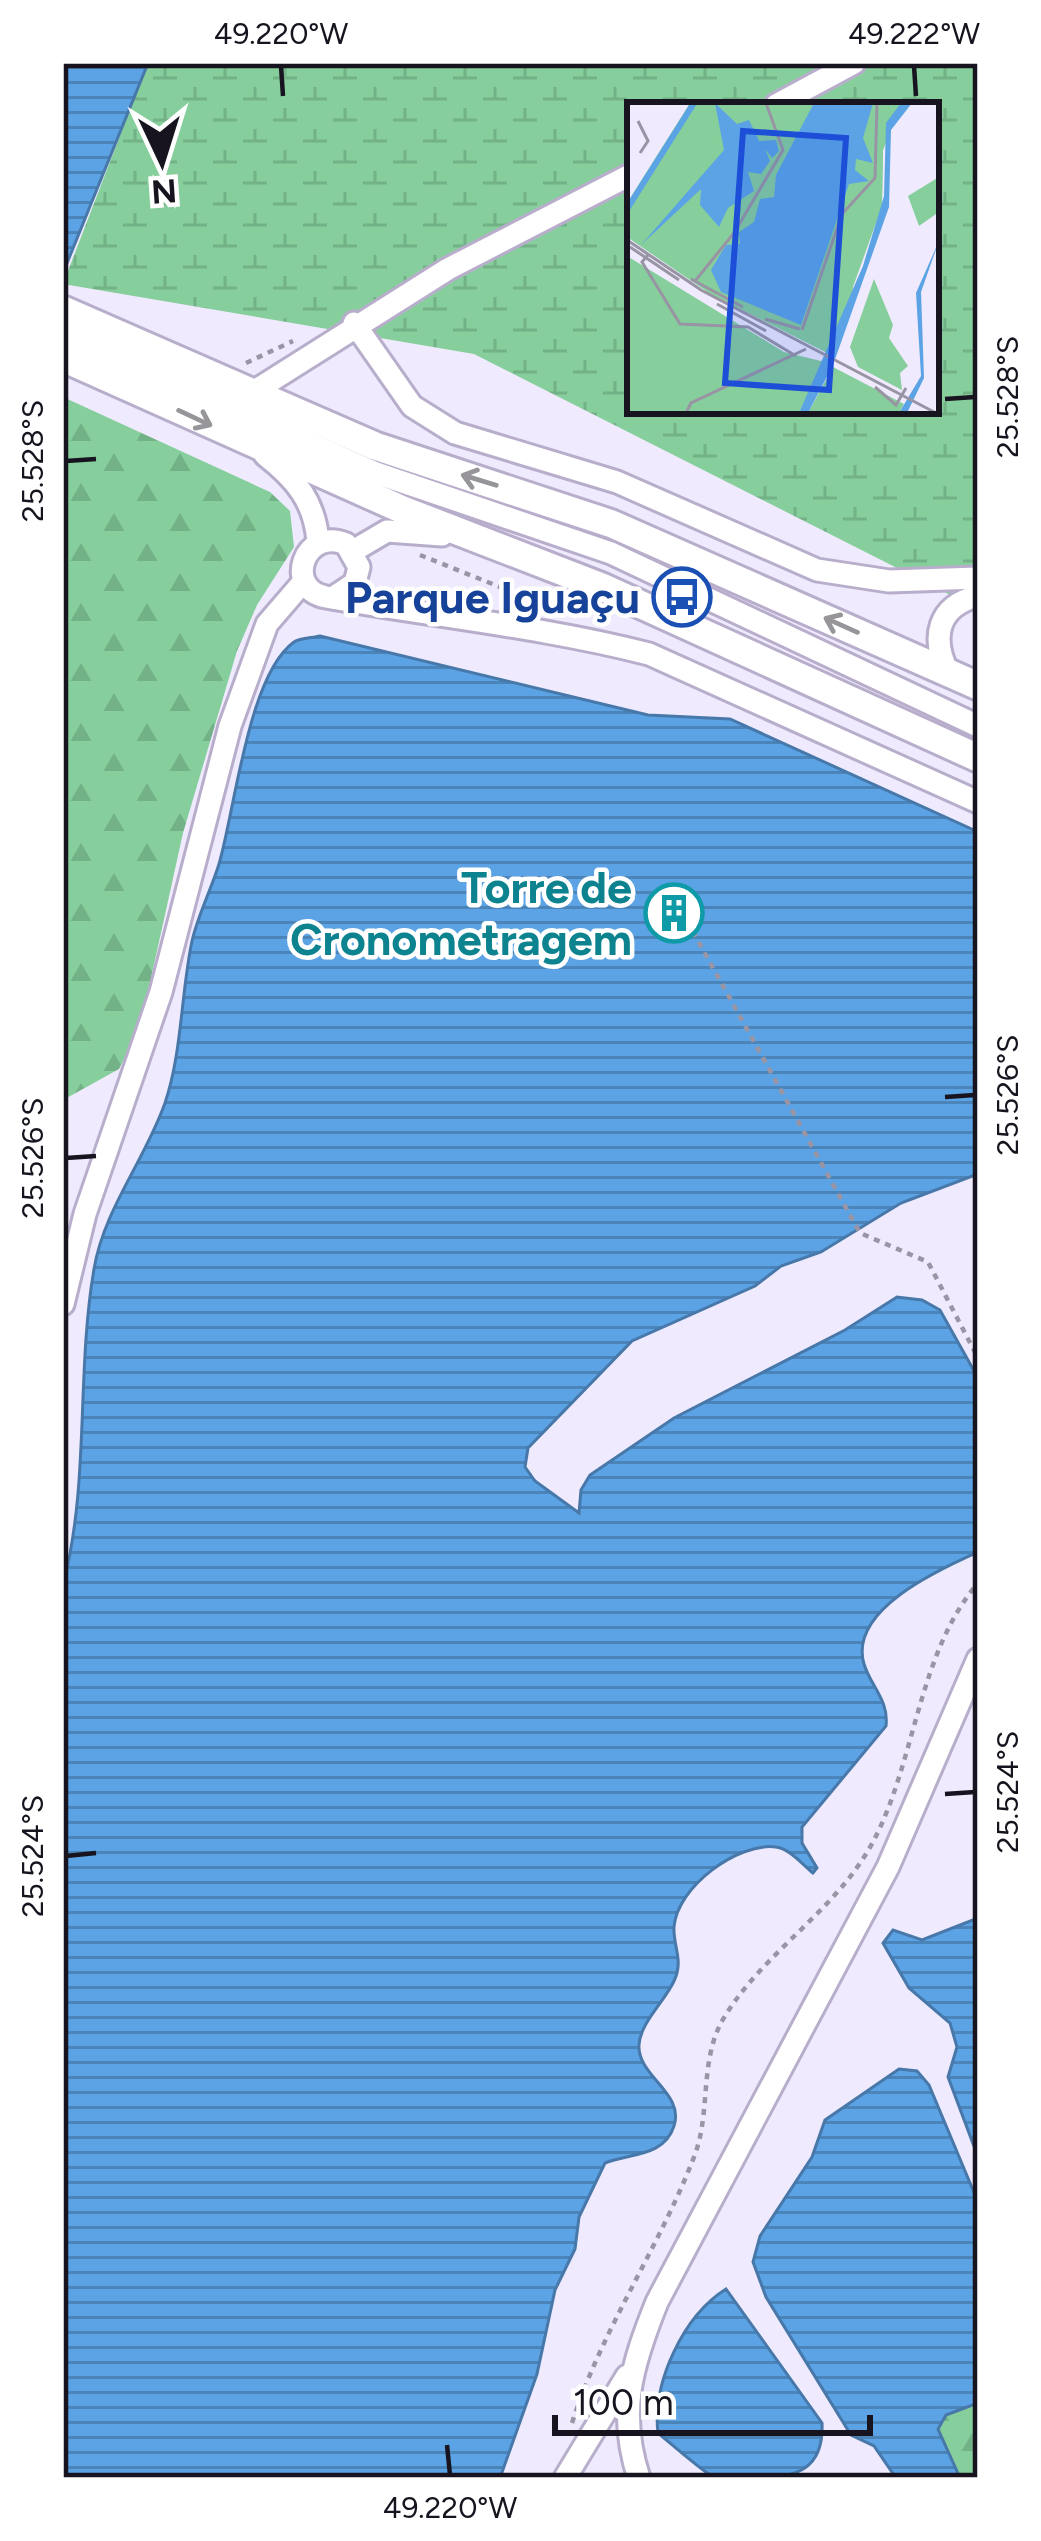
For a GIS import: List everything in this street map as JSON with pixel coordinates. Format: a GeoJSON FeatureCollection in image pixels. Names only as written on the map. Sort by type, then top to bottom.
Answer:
{"type":"FeatureCollection","features":[{"type":"Feature","properties":{"kind":"main road"},"geometry":{"type":"LineString","coordinates":[[63,310],[89,351],[251,443],[508,549],[978,758]]}},
{"type":"Feature","properties":{"kind":"main road"},"geometry":{"type":"LineString","coordinates":[[89,351],[253,392],[375,446],[612,524],[978,686]]}},
{"type":"Feature","properties":{"kind":"street"},"geometry":{"type":"LineString","coordinates":[[782,102],[854,63]]}},
{"type":"Feature","properties":{"kind":"street"},"geometry":{"type":"LineString","coordinates":[[253,392],[354,323],[627,177]]}},
{"type":"Feature","properties":{"kind":"street"},"geometry":{"type":"LineString","coordinates":[[354,323],[412,406],[455,433],[617,482],[817,570],[889,581],[978,578]]}},
{"type":"Feature","properties":{"kind":"street"},"geometry":{"type":"LineString","coordinates":[[63,333],[89,351],[376,473],[611,553],[978,727]]}},
{"type":"Feature","properties":{"kind":"street"},"geometry":{"type":"LineString","coordinates":[[251,443],[304,492],[314,510],[318,542]]}},
{"type":"Feature","properties":{"kind":"street"},"geometry":{"type":"LineString","coordinates":[[353,551],[401,529],[508,549]]}},
{"type":"Feature","properties":{"kind":"street"},"geometry":{"type":"LineString","coordinates":[[63,1304],[86,1214],[161,992],[230,726],[267,624],[304,581],[305,554],[318,542],[337,540],[353,551],[359,567],[355,584],[334,597]]}},
{"type":"Feature","properties":{"kind":"street"},"geometry":{"type":"LineString","coordinates":[[304,581],[316,594],[650,654],[978,802]]}},
{"type":"Feature","properties":{"kind":"street"},"geometry":{"type":"LineString","coordinates":[[948,672],[938,648],[939,626],[956,604],[978,596]]}},
{"type":"Feature","properties":{"kind":"street"},"geometry":{"type":"LineString","coordinates":[[565,2478],[629,2374],[657,2302],[888,1868],[978,1659]]}},
{"type":"Feature","properties":{"kind":"street"},"geometry":{"type":"LineString","coordinates":[[629,2374],[625,2421],[639,2478]]}},
{"type":"Feature","properties":{"kind":"path"},"geometry":{"type":"LineString","coordinates":[[232,362],[253,361],[291,338]]}},
{"type":"Feature","properties":{"kind":"path"},"geometry":{"type":"LineString","coordinates":[[687,921],[860,1233],[928,1262],[978,1358]]}},
{"type":"Feature","properties":{"kind":"path"},"geometry":{"type":"LineString","coordinates":[[570,2429],[594,2363],[694,2158],[705,2113],[711,2045],[722,2021],[753,1977],[843,1889],[862,1862],[907,1757],[941,1643],[978,1583]]}},
{"type":"Feature","properties":{"kind":"green space"},"geometry":{"type":"Polygon","coordinates":[[[148,63],[978,63],[978,609],[474,354],[63,284],[148,63]]]}},
{"type":"Feature","properties":{"kind":"green space"},"geometry":{"type":"Polygon","coordinates":[[[63,397],[270,492],[290,511],[294,547],[257,605],[237,651],[183,833],[140,1028],[119,1069],[63,1100],[63,397]]]}},
{"type":"Feature","properties":{"kind":"green space"},"geometry":{"type":"Polygon","coordinates":[[[978,2403],[978,2478],[960,2478],[938,2429],[946,2416],[978,2403]]]}},
{"type":"Feature","properties":{"kind":"water"},"geometry":{"type":"Polygon","coordinates":[[[63,63],[148,63],[63,273],[63,63]]]}},
{"type":"Feature","properties":{"kind":"water"},"geometry":{"type":"Polygon","coordinates":[[[320,636],[648,715],[730,719],[978,832],[978,1174],[901,1203],[821,1252],[781,1266],[755,1286],[632,1341],[528,1448],[525,1467],[535,1481],[579,1513],[581,1490],[590,1475],[674,1418],[845,1330],[897,1297],[922,1300],[940,1310],[978,1378],[978,1552],[901,1594],[870,1626],[863,1644],[864,1664],[882,1701],[886,1726],[802,1827],[802,1843],[817,1868],[813,1873],[781,1848],[761,1847],[712,1870],[678,1912],[674,1927],[677,1973],[639,2045],[645,2066],[673,2104],[674,2126],[654,2149],[605,2163],[579,2217],[575,2249],[555,2290],[537,2374],[500,2478],[63,2478],[63,1585],[77,1507],[94,1269],[106,1226],[157,1124],[171,1084],[192,941],[219,864],[254,713],[278,659],[294,642],[320,636]]]}},
{"type":"Feature","properties":{"kind":"water"},"geometry":{"type":"Polygon","coordinates":[[[978,1918],[978,2157],[948,2077],[957,2047],[950,2023],[909,1988],[883,1943],[893,1930],[922,1940],[978,1918]]]}},
{"type":"Feature","properties":{"kind":"water"},"geometry":{"type":"Polygon","coordinates":[[[899,2069],[917,2071],[929,2085],[978,2202],[978,2403],[946,2415],[938,2429],[960,2478],[896,2478],[874,2446],[851,2435],[766,2297],[753,2262],[760,2236],[812,2157],[825,2120],[899,2069]]]}},
{"type":"Feature","properties":{"kind":"water"},"geometry":{"type":"Polygon","coordinates":[[[726,2289],[822,2423],[813,2461],[795,2473],[771,2478],[714,2476],[658,2433],[660,2393],[674,2352],[696,2316],[726,2289]]]}},
{"type":"Feature","properties":{"kind":"building","name":"Torre de Cronometragem"},"geometry":{"type":"Polygon","coordinates":[[[663,893],[693,900],[686,926],[657,919],[663,893]]]}},
{"type":"Feature","properties":{"kind":"place","name":"Parque Iguaçu"},"geometry":{"type":"Point","coordinates":[682,597]}},
{"type":"Feature","properties":{"kind":"place","name":"Torre de Cronometragem"},"geometry":{"type":"Point","coordinates":[674,913]}}]}
